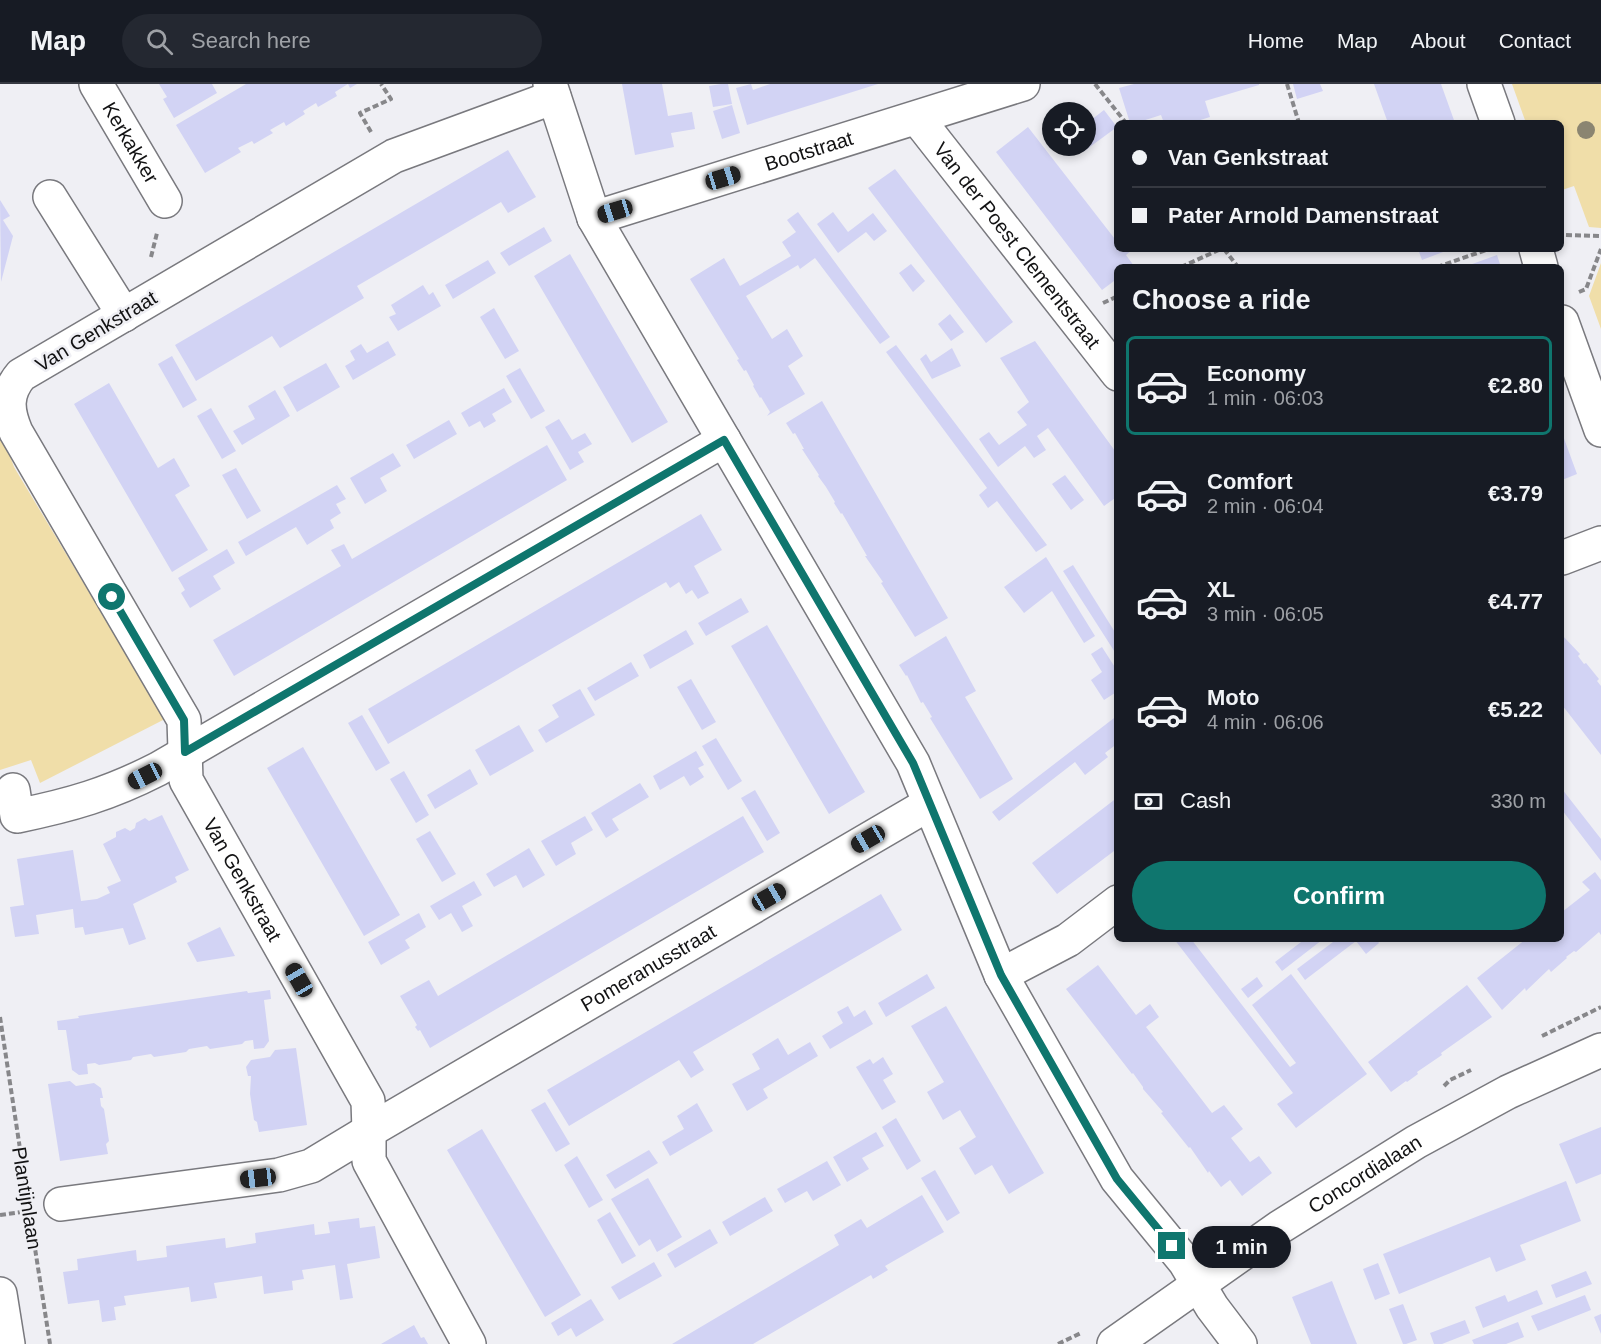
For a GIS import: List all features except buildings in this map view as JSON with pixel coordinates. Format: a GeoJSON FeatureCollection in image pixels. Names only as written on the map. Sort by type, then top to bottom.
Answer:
{"type":"FeatureCollection","features":[{"type":"Feature","properties":{"kind":"street","name":"Kerkakker"},"geometry":{"type":"LineString","coordinates":[[96,84],[165,201]]}},
{"type":"Feature","properties":{"kind":"street","name":"Bootstraat"},"geometry":{"type":"LineString","coordinates":[[594,218],[1023,84]]}},
{"type":"Feature","properties":{"kind":"street"},"geometry":{"type":"LineString","coordinates":[[1484,84],[1497,120]]}},
{"type":"Feature","properties":{"kind":"street","name":"Van Genkstraat"},"geometry":{"type":"LineString","coordinates":[[469,1344],[369,1161],[368,1101],[186,780],[184,720],[16,432],[8,405],[13,384],[21,375],[387,160],[552,90]]}},
{"type":"Feature","properties":{"kind":"street"},"geometry":{"type":"LineString","coordinates":[[552,90],[594,218],[913,763],[928,804],[1001,975],[1117,1179],[1185,1263],[1212,1307],[1239,1344]]}},
{"type":"Feature","properties":{"kind":"street","name":"Van der Poest Clementstraat"},"geometry":{"type":"LineString","coordinates":[[917,118],[1114,369]]}},
{"type":"Feature","properties":{"kind":"street"},"geometry":{"type":"LineString","coordinates":[[50,197],[124,315]]}},
{"type":"Feature","properties":{"kind":"street"},"geometry":{"type":"LineString","coordinates":[[1566,309],[1601,430]]}},
{"type":"Feature","properties":{"kind":"street"},"geometry":{"type":"LineString","coordinates":[[13,790],[17,816],[102,795],[131,783],[724,440]]}},
{"type":"Feature","properties":{"kind":"street"},"geometry":{"type":"LineString","coordinates":[[1564,557],[1601,543]]}},
{"type":"Feature","properties":{"kind":"street","name":"Pomeranusstraat"},"geometry":{"type":"LineString","coordinates":[[369,1131],[928,804]]}},
{"type":"Feature","properties":{"kind":"street"},"geometry":{"type":"LineString","coordinates":[[1001,975],[1068,940],[1114,905]]}},
{"type":"Feature","properties":{"kind":"street","name":"Concordialaan"},"geometry":{"type":"LineString","coordinates":[[1114,1344],[1280,1227],[1416,1142],[1508,1092],[1601,1050]]}},
{"type":"Feature","properties":{"kind":"street"},"geometry":{"type":"LineString","coordinates":[[62,1204],[279,1176],[311,1166],[369,1131]]}},
{"type":"Feature","properties":{"kind":"street"},"geometry":{"type":"LineString","coordinates":[[0,1294],[8,1344]]}},
{"type":"Feature","properties":{"kind":"path"},"geometry":{"type":"LineString","coordinates":[[381,84],[391,99],[360,113],[387,160]]}},
{"type":"Feature","properties":{"kind":"path"},"geometry":{"type":"LineString","coordinates":[[1095,84],[1124,120]]}},
{"type":"Feature","properties":{"kind":"path"},"geometry":{"type":"LineString","coordinates":[[1287,84],[1298,120]]}},
{"type":"Feature","properties":{"kind":"path"},"geometry":{"type":"LineString","coordinates":[[165,201],[150,262],[166,290]]}},
{"type":"Feature","properties":{"kind":"path"},"geometry":{"type":"LineString","coordinates":[[1564,234],[1601,236]]}},
{"type":"Feature","properties":{"kind":"path"},"geometry":{"type":"LineString","coordinates":[[1566,309],[1586,289],[1601,249]]}},
{"type":"Feature","properties":{"kind":"path"},"geometry":{"type":"LineString","coordinates":[[1188,264],[1215,252]]}},
{"type":"Feature","properties":{"kind":"path"},"geometry":{"type":"LineString","coordinates":[[1225,252],[1235,264]]}},
{"type":"Feature","properties":{"kind":"path"},"geometry":{"type":"LineString","coordinates":[[1446,264],[1480,252]]}},
{"type":"Feature","properties":{"kind":"path","name":"Plantijnlaan"},"geometry":{"type":"LineString","coordinates":[[0,1017],[27,1199]]}},
{"type":"Feature","properties":{"kind":"path","name":"Plantijnlaan"},"geometry":{"type":"LineString","coordinates":[[0,1215],[29,1211],[50,1344]]}},
{"type":"Feature","properties":{"kind":"shaded area"},"geometry":{"type":"Polygon","coordinates":[[[1512,84],[1601,84],[1601,228],[1589,227],[1574,186],[1564,189],[1564,120],[1525,120],[1512,84]]]}},
{"type":"Feature","properties":{"kind":"shaded area"},"geometry":{"type":"Polygon","coordinates":[[[1601,263],[1601,329],[1589,296],[1601,263]]]}},
{"type":"Feature","properties":{"kind":"shaded area"},"geometry":{"type":"Polygon","coordinates":[[[0,420],[14,467],[165,719],[40,783],[31,760],[0,770],[0,420]]]}},
{"type":"Feature","properties":{"kind":"route"},"geometry":{"type":"LineString","coordinates":[[112,597],[184,720],[185,752],[724,440],[913,763],[928,804],[1001,975],[1117,1179],[1172,1246]]}}]}
